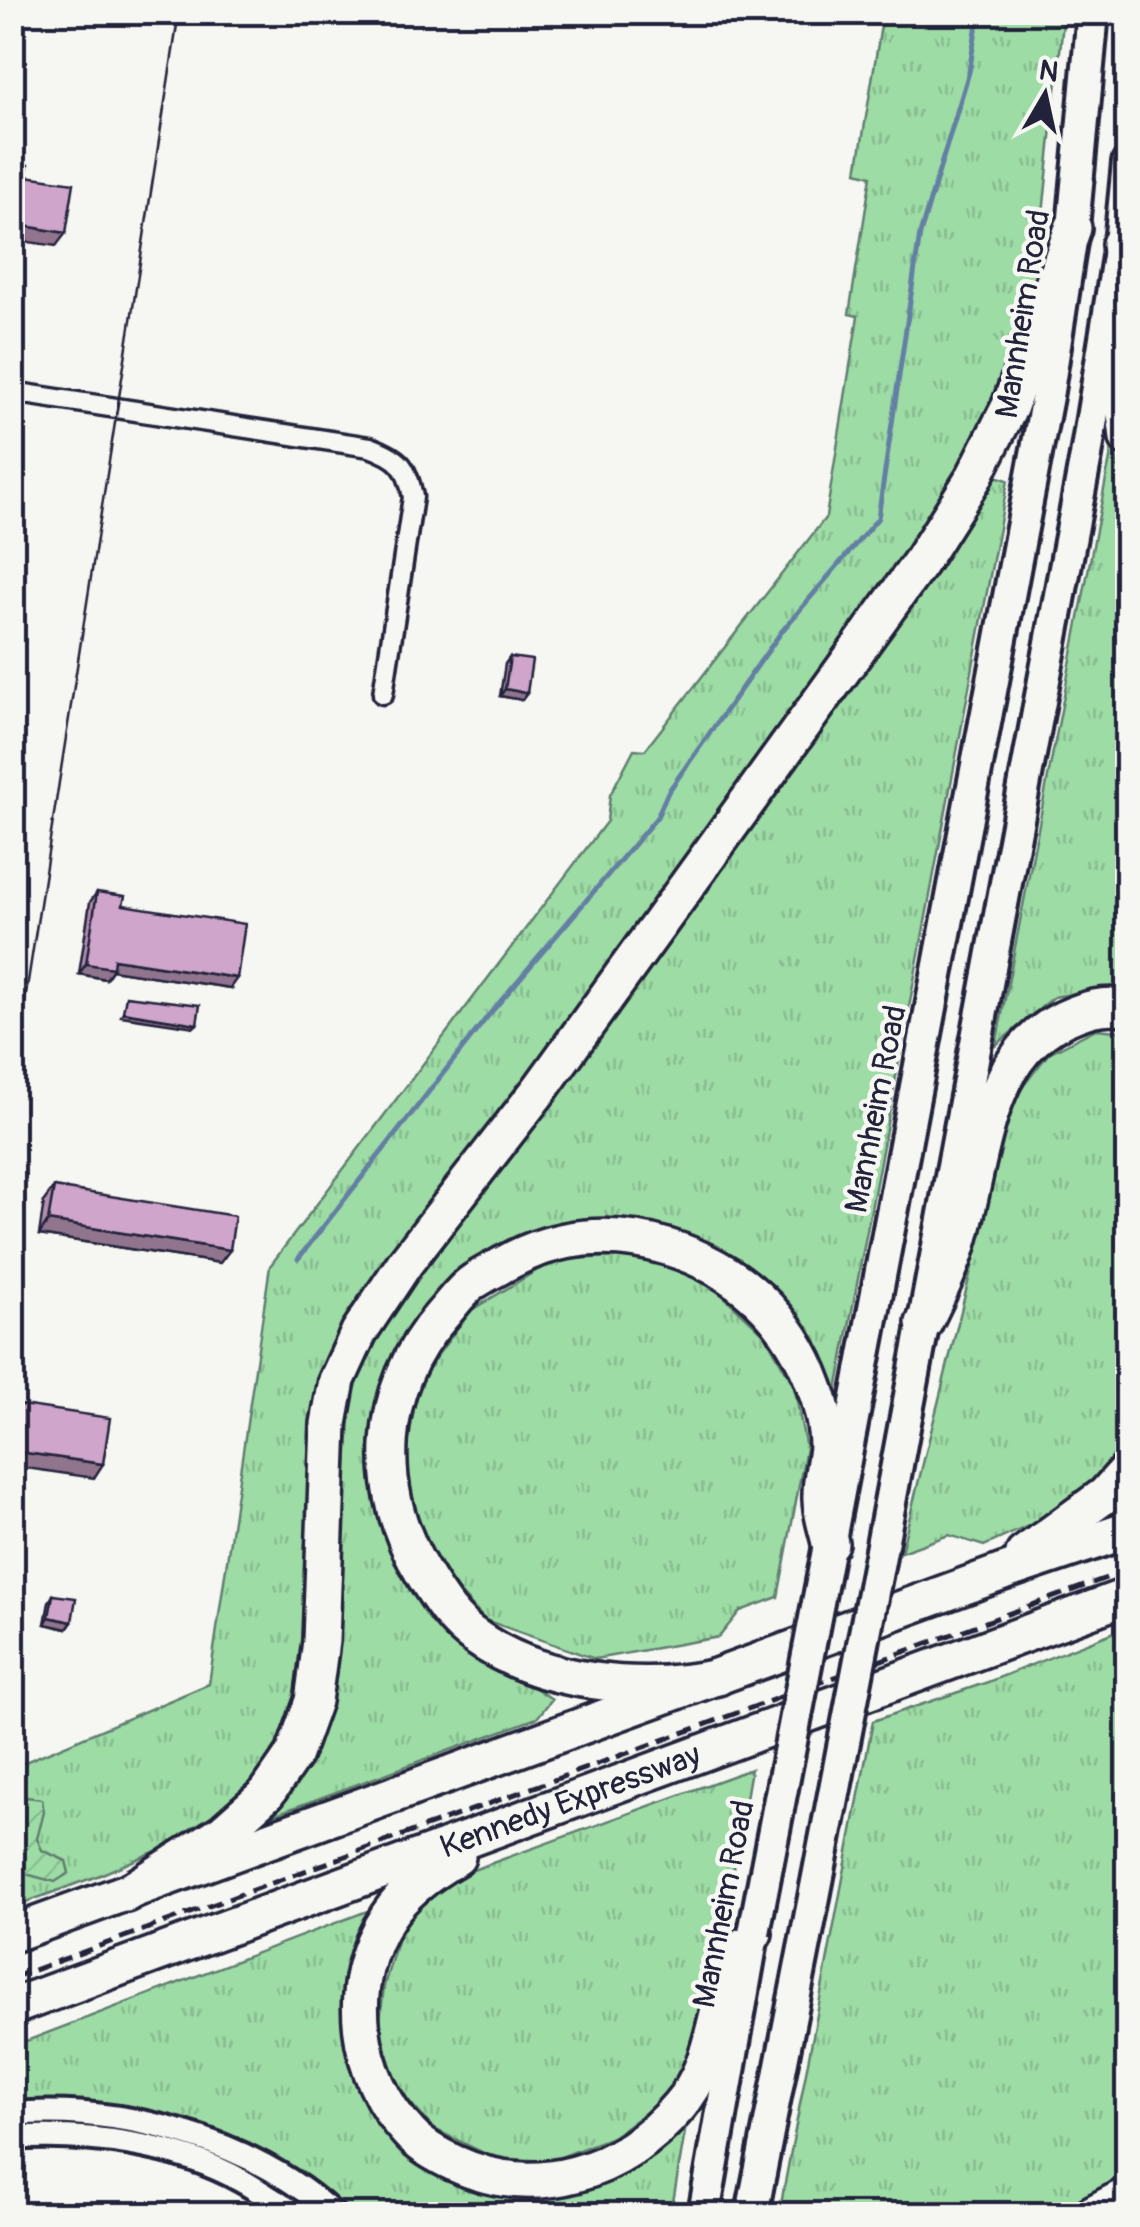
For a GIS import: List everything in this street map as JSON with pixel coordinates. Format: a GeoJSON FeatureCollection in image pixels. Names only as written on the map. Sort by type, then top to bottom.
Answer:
{"type":"FeatureCollection","features":[{"type":"Feature","properties":{"kind":"highway"},"geometry":{"type":"LineString","coordinates":[[126,1894],[222,1832],[267,1793],[294,1754],[313,1702],[321,1641],[330,1424],[337,1380],[359,1332],[405,1263],[540,1089],[920,563],[974,479],[1010,406],[1073,228]]}},
{"type":"Feature","properties":{"kind":"highway"},"geometry":{"type":"LineString","coordinates":[[1120,244],[1128,306]]}},
{"type":"Feature","properties":{"kind":"highway"},"geometry":{"type":"LineString","coordinates":[[1128,331],[1122,387],[1128,438]]}},
{"type":"Feature","properties":{"kind":"highway"},"geometry":{"type":"LineString","coordinates":[[924,1323],[958,1247],[987,1122],[1004,1077],[1027,1045],[1059,1019],[1089,1008],[1128,1008]]}},
{"type":"Feature","properties":{"kind":"highway"},"geometry":{"type":"LineString","coordinates":[[718,1676],[678,1684],[638,1684],[528,1664],[474,1637],[440,1601],[406,1546],[390,1496],[388,1450],[397,1391],[426,1333],[471,1283],[516,1258],[564,1239],[615,1237],[661,1245],[702,1258],[738,1279],[766,1304],[784,1325],[815,1387],[827,1442],[821,1500],[830,1543]]}},
{"type":"Feature","properties":{"kind":"highway"},"geometry":{"type":"LineString","coordinates":[[1002,1572],[1106,1495],[1128,1469]]}},
{"type":"Feature","properties":{"kind":"highway","name":"Kennedy Expressway"},"geometry":{"type":"LineString","coordinates":[[12,1934],[1002,1572],[1128,1530]]}},
{"type":"Feature","properties":{"kind":"highway","name":"Kennedy Expressway"},"geometry":{"type":"LineString","coordinates":[[12,2007],[1128,1596]]}},
{"type":"Feature","properties":{"kind":"highway"},"geometry":{"type":"LineString","coordinates":[[610,1786],[453,1860],[405,1894],[388,1916],[362,1983],[360,2020],[376,2086],[412,2137],[441,2158],[473,2172],[513,2181],[576,2176],[606,2164],[656,2131],[700,2077],[711,2050],[726,1983],[754,1933]]}},
{"type":"Feature","properties":{"kind":"highway"},"geometry":{"type":"LineString","coordinates":[[1092,2214],[1128,2195]]}},
{"type":"Feature","properties":{"kind":"main road","name":"Mannheim Road"},"geometry":{"type":"LineString","coordinates":[[704,2214],[754,1933],[1024,530],[1073,228],[1093,12]]}},
{"type":"Feature","properties":{"kind":"main road"},"geometry":{"type":"LineString","coordinates":[[752,2214],[1079,494],[1120,244],[1128,163]]}},
{"type":"Feature","properties":{"kind":"street"},"geometry":{"type":"LineString","coordinates":[[12,392],[370,447],[389,454],[408,471],[413,497],[383,694]]}},
{"type":"Feature","properties":{"kind":"street"},"geometry":{"type":"LineString","coordinates":[[12,2114],[53,2111],[99,2115],[185,2134],[273,2172],[333,2214]]}},
{"type":"Feature","properties":{"kind":"street"},"geometry":{"type":"LineString","coordinates":[[12,2138],[104,2139],[150,2149],[239,2179],[295,2214]]}},
{"type":"Feature","properties":{"kind":"green space"},"geometry":{"type":"Polygon","coordinates":[[[883,13],[1064,13],[1038,262],[1015,354],[973,449],[837,658],[341,1332],[300,1693],[281,1746],[245,1796],[189,1837],[13,1907],[13,1767],[209,1684],[270,1266],[607,821],[610,795],[634,749],[645,750],[826,517],[858,316],[849,314],[871,176],[857,172],[883,13]]]}},
{"type":"Feature","properties":{"kind":"green space"},"geometry":{"type":"Polygon","coordinates":[[[1113,443],[1128,511],[1127,987],[1054,997],[996,1045],[1113,443]]]}},
{"type":"Feature","properties":{"kind":"green space"},"geometry":{"type":"Polygon","coordinates":[[[995,476],[1008,480],[835,1401],[798,1317],[753,1274],[695,1238],[633,1223],[485,1256],[415,1322],[380,1400],[376,1481],[394,1563],[446,1629],[552,1699],[537,1718],[263,1819],[336,1645],[352,1387],[378,1326],[893,626],[995,476]]]}},
{"type":"Feature","properties":{"kind":"green space"},"geometry":{"type":"Polygon","coordinates":[[[1096,1029],[1127,1032],[1128,1421],[1109,1466],[1044,1519],[984,1546],[949,1535],[901,1552],[1014,1098],[1049,1053],[1096,1029]]]}},
{"type":"Feature","properties":{"kind":"green space"},"geometry":{"type":"Polygon","coordinates":[[[633,1256],[699,1273],[765,1335],[794,1386],[806,1448],[778,1597],[740,1611],[719,1637],[595,1659],[485,1620],[430,1560],[404,1471],[418,1382],[470,1311],[554,1260],[633,1256]]]}},
{"type":"Feature","properties":{"kind":"green space"},"geometry":{"type":"Polygon","coordinates":[[[1127,1627],[1127,2175],[1061,2214],[779,2214],[873,1721],[988,1682],[1127,1627]]]}},
{"type":"Feature","properties":{"kind":"green space"},"geometry":{"type":"Polygon","coordinates":[[[751,1769],[721,1945],[699,2041],[663,2100],[612,2137],[551,2161],[494,2158],[434,2129],[398,2089],[379,2029],[384,1986],[399,1934],[423,1899],[462,1874],[751,1769]]]}},
{"type":"Feature","properties":{"kind":"green space"},"geometry":{"type":"Polygon","coordinates":[[[27,1797],[42,1799],[44,1812],[37,1839],[42,1850],[66,1861],[69,1873],[55,1882],[26,1874],[13,1864],[13,1804],[27,1797]]]}},
{"type":"Feature","properties":{"kind":"green space"},"geometry":{"type":"Polygon","coordinates":[[[380,1906],[345,2014],[349,2059],[367,2103],[488,2189],[688,2114],[671,2214],[347,2214],[272,2166],[189,2128],[102,2106],[13,2103],[13,2046],[380,1906]]]}},
{"type":"Feature","properties":{"kind":"building"},"geometry":{"type":"Polygon","coordinates":[[[12,162],[28,165],[26,176],[74,183],[66,233],[19,225],[17,238],[12,237],[12,162]]]}},
{"type":"Feature","properties":{"kind":"building"},"geometry":{"type":"Polygon","coordinates":[[[510,657],[532,660],[527,693],[505,689],[510,657]]]}},
{"type":"Feature","properties":{"kind":"building"},"geometry":{"type":"Polygon","coordinates":[[[97,892],[125,896],[123,905],[245,924],[237,978],[114,959],[113,968],[86,964],[97,892]]]}},
{"type":"Feature","properties":{"kind":"building"},"geometry":{"type":"Polygon","coordinates":[[[126,996],[200,1005],[197,1024],[123,1012],[126,996]]]}},
{"type":"Feature","properties":{"kind":"building"},"geometry":{"type":"Polygon","coordinates":[[[54,1187],[235,1216],[230,1250],[48,1221],[54,1187]]]}},
{"type":"Feature","properties":{"kind":"building"},"geometry":{"type":"Polygon","coordinates":[[[15,1404],[110,1418],[103,1464],[12,1451],[15,1404]]]}},
{"type":"Feature","properties":{"kind":"building"},"geometry":{"type":"Polygon","coordinates":[[[53,1595],[76,1598],[72,1622],[49,1617],[53,1595]]]}},
{"type":"Feature","properties":{"kind":"waterway"},"geometry":{"type":"LineString","coordinates":[[298,1259],[488,1016],[657,817],[668,792],[782,631],[878,518],[920,234],[969,72],[979,12]]}},
{"type":"Feature","properties":{"kind":"tram line"},"geometry":{"type":"LineString","coordinates":[[12,1084],[179,12]]}},
{"type":"Feature","properties":{"kind":"railway"},"geometry":{"type":"LineString","coordinates":[[12,1978],[1128,1570]]}}]}
